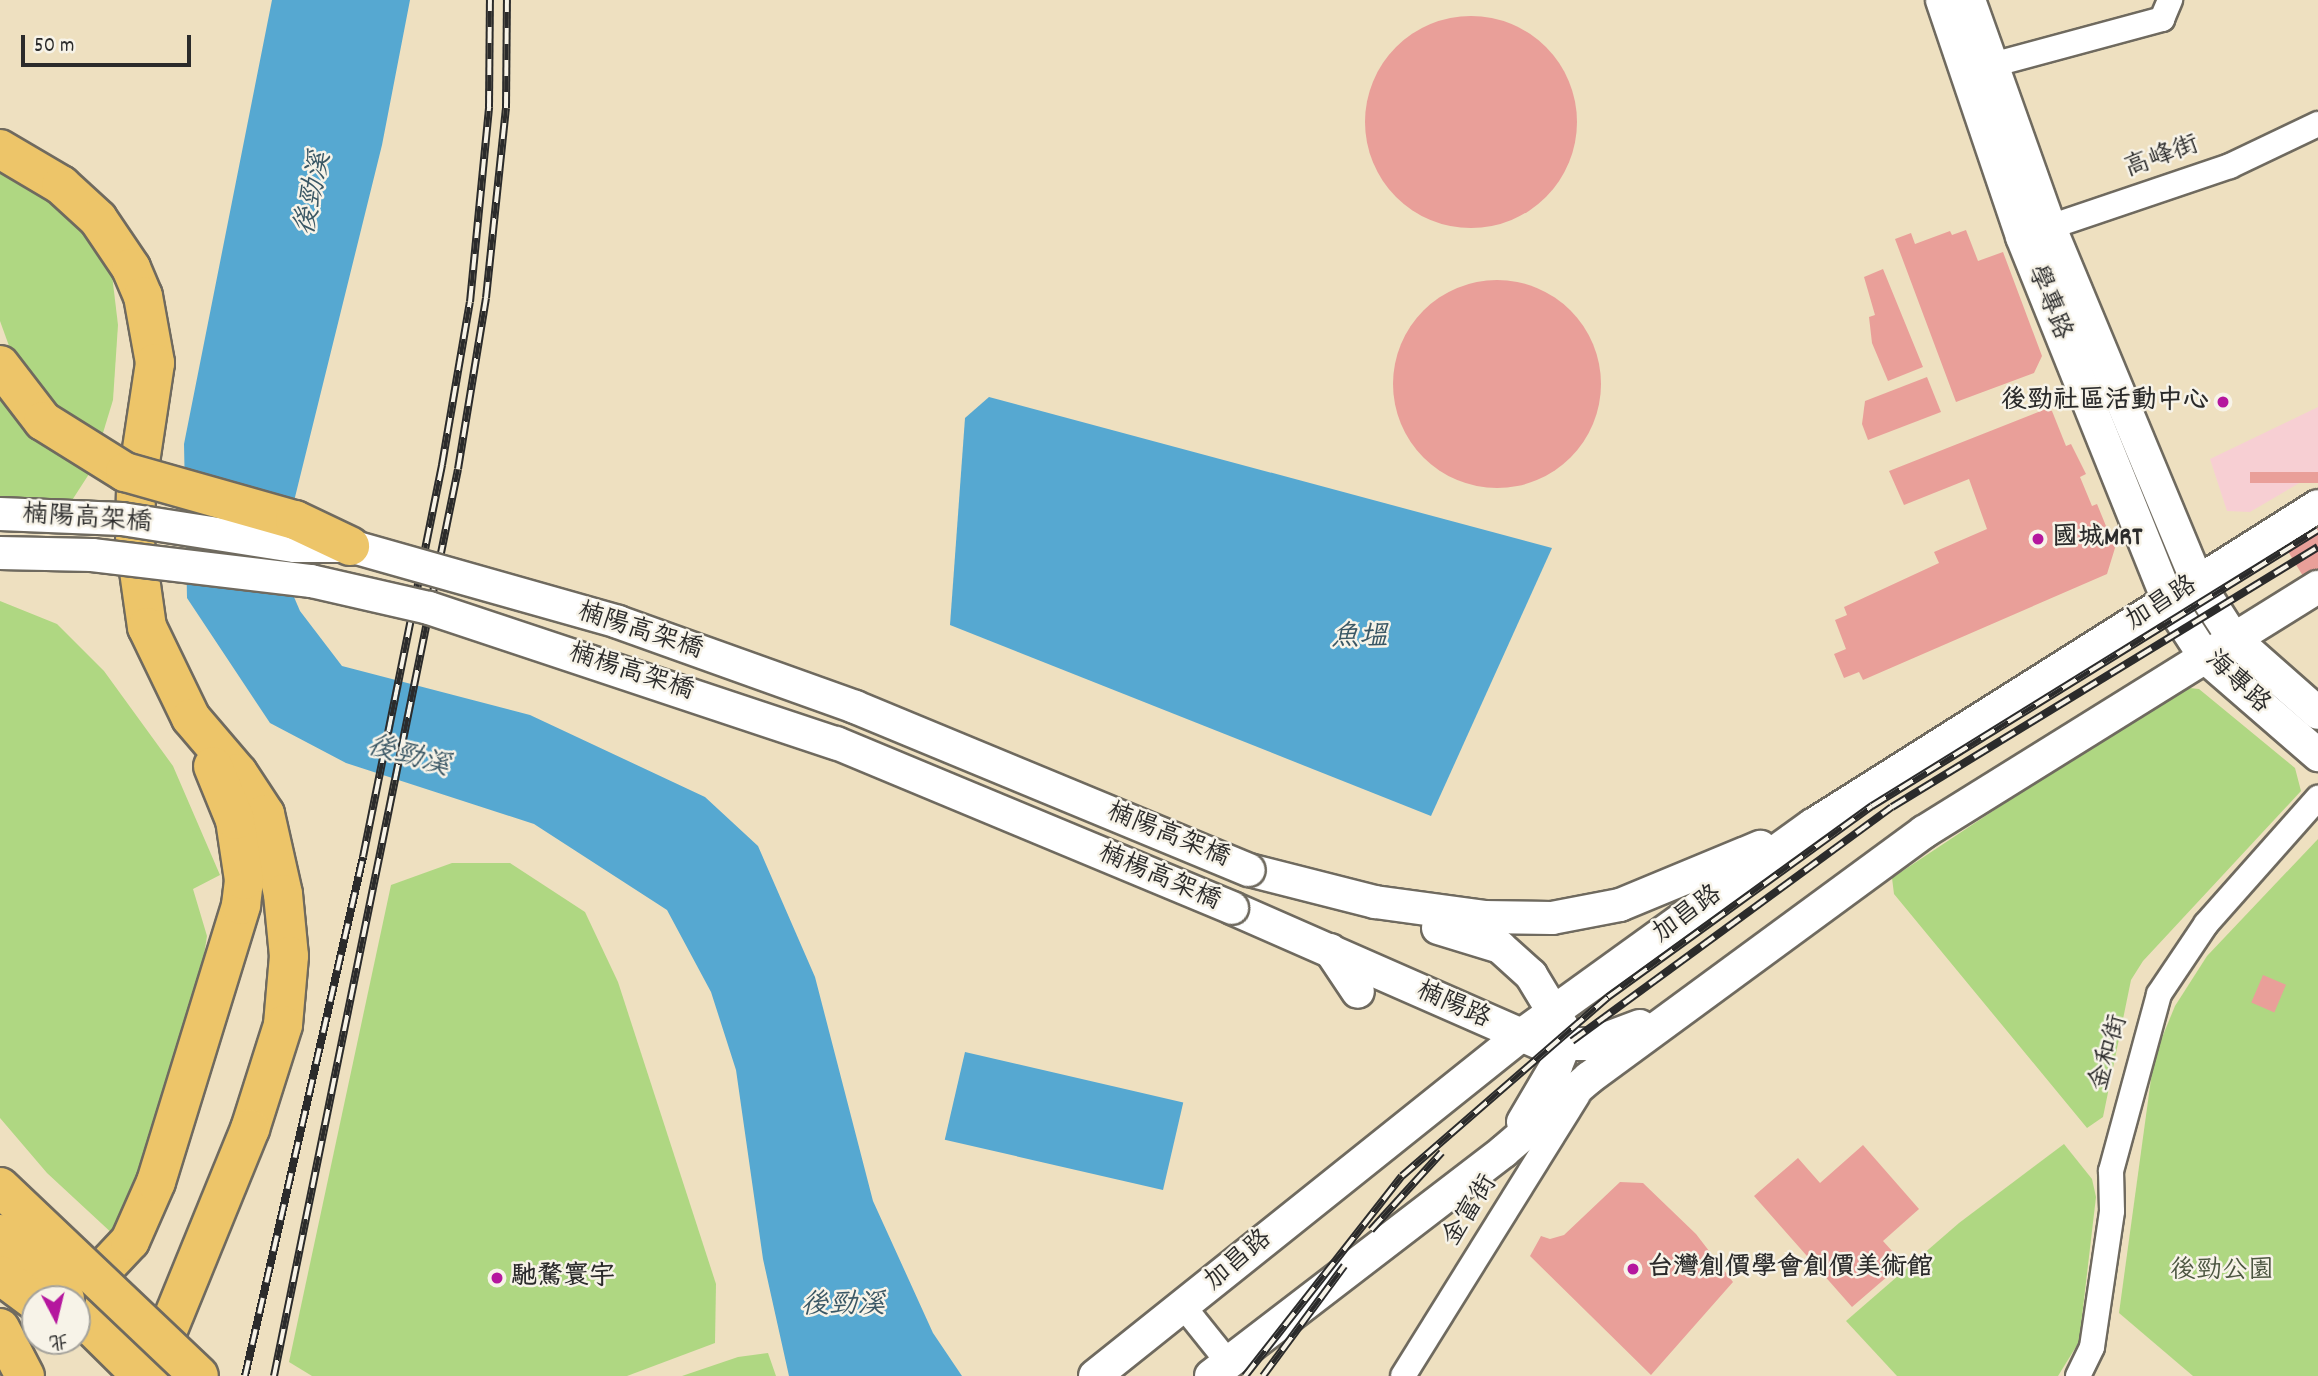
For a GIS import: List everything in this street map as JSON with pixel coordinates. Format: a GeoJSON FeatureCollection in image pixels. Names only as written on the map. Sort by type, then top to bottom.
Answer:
{"type":"FeatureCollection","features":[{"type":"Feature","properties":{"kind":"main road"},"geometry":{"type":"LineString","coordinates":[[0,149],[61,185],[98,219],[131,268],[143,296],[153,336],[154,391],[139,447],[135,543],[147,626],[231,806],[241,848],[243,892],[156,1182],[131,1241],[97,1276],[59,1287],[0,1288]]}},
{"type":"Feature","properties":{"kind":"main road"},"geometry":{"type":"LineString","coordinates":[[0,365],[43,421],[107,463],[142,479],[295,520],[350,546]]}},
{"type":"Feature","properties":{"kind":"main road"},"geometry":{"type":"LineString","coordinates":[[149,1376],[250,1129],[282,1026],[288,989],[281,880],[265,814],[239,773],[191,718]]}},
{"type":"Feature","properties":{"kind":"main road"},"geometry":{"type":"LineString","coordinates":[[0,1187],[199,1376]]}},
{"type":"Feature","properties":{"kind":"main road"},"geometry":{"type":"LineString","coordinates":[[0,1234],[51,1285]]}},
{"type":"Feature","properties":{"kind":"main road"},"geometry":{"type":"LineString","coordinates":[[0,1275],[21,1291]]}},
{"type":"Feature","properties":{"kind":"main road"},"geometry":{"type":"LineString","coordinates":[[0,1328],[25,1376]]}},
{"type":"Feature","properties":{"kind":"main road"},"geometry":{"type":"LineString","coordinates":[[91,1329],[142,1376]]}},
{"type":"Feature","properties":{"kind":"street","name":"學專路"},"geometry":{"type":"LineString","coordinates":[[1942,0],[1977,69],[2168,600]]}},
{"type":"Feature","properties":{"kind":"street","name":"學專路"},"geometry":{"type":"LineString","coordinates":[[1969,0],[1977,69]]}},
{"type":"Feature","properties":{"kind":"street"},"geometry":{"type":"LineString","coordinates":[[1977,69],[2162,19],[2171,0]]}},
{"type":"Feature","properties":{"kind":"street","name":"高峰街"},"geometry":{"type":"LineString","coordinates":[[2036,232],[2230,166],[2318,124]]}},
{"type":"Feature","properties":{"kind":"street","name":"學專路"},"geometry":{"type":"LineString","coordinates":[[2036,232],[2197,582]]}},
{"type":"Feature","properties":{"kind":"street","name":"加昌路"},"geometry":{"type":"LineString","coordinates":[[1095,1376],[1520,1036],[1813,825],[2318,506]]}},
{"type":"Feature","properties":{"kind":"street","name":"楠陽高架橋"},"geometry":{"type":"LineString","coordinates":[[0,514],[122,519],[295,545],[350,546],[618,622],[843,702],[1249,870]]}},
{"type":"Feature","properties":{"kind":"street","name":"楠楊高架橋"},"geometry":{"type":"LineString","coordinates":[[0,553],[92,555],[311,581],[429,608],[836,743],[1232,908]]}},
{"type":"Feature","properties":{"kind":"street","name":"海專路"},"geometry":{"type":"LineString","coordinates":[[2197,582],[2233,638],[2318,713]]}},
{"type":"Feature","properties":{"kind":"street"},"geometry":{"type":"LineString","coordinates":[[1184,1307],[1220,1369],[1504,1151],[1589,1078],[1924,832],[2318,587]]}},
{"type":"Feature","properties":{"kind":"street","name":"海專路"},"geometry":{"type":"LineString","coordinates":[[2168,600],[2205,657],[2318,755]]}},
{"type":"Feature","properties":{"kind":"street","name":"金和街"},"geometry":{"type":"LineString","coordinates":[[2078,1376],[2092,1347],[2112,1211],[2111,1171],[2159,994],[2206,924],[2318,798]]}},
{"type":"Feature","properties":{"kind":"street"},"geometry":{"type":"LineString","coordinates":[[1249,870],[1375,902],[1428,911],[1484,918],[1552,918],[1595,912],[1642,898],[1813,825]]}},
{"type":"Feature","properties":{"kind":"street"},"geometry":{"type":"LineString","coordinates":[[1249,870],[1358,910],[1464,934],[1500,947],[1531,975],[1555,1011],[1564,1046],[1545,1088],[1504,1151]]}},
{"type":"Feature","properties":{"kind":"street","name":"楠陽路"},"geometry":{"type":"LineString","coordinates":[[1232,908],[1520,1036],[1564,1046],[1592,1044],[1680,1009]]}},
{"type":"Feature","properties":{"kind":"street"},"geometry":{"type":"LineString","coordinates":[[1330,950],[1358,992]]}},
{"type":"Feature","properties":{"kind":"street","name":"金富街"},"geometry":{"type":"LineString","coordinates":[[1403,1376],[1589,1078]]}},
{"type":"Feature","properties":{"kind":"shaded area"},"geometry":{"type":"Polygon","coordinates":[[[2318,407],[2318,472],[2250,512],[2227,511],[2210,459],[2318,407]]]}},
{"type":"Feature","properties":{"kind":"green space"},"geometry":{"type":"Polygon","coordinates":[[[0,162],[30,179],[110,258],[118,325],[113,400],[99,446],[59,411],[13,357],[0,321],[0,162]]]}},
{"type":"Feature","properties":{"kind":"green space"},"geometry":{"type":"Polygon","coordinates":[[[0,389],[31,428],[89,474],[69,505],[0,505],[0,389]]]}},
{"type":"Feature","properties":{"kind":"green space"},"geometry":{"type":"Polygon","coordinates":[[[0,601],[57,624],[104,671],[173,766],[220,875],[193,889],[207,936],[200,981],[160,1135],[115,1236],[47,1173],[0,1118],[0,601]]]}},
{"type":"Feature","properties":{"kind":"green space"},"geometry":{"type":"Polygon","coordinates":[[[2180,687],[2199,689],[2295,768],[2301,791],[2143,961],[2131,980],[2103,1117],[2087,1128],[1894,894],[1892,878],[2180,687]]]}},
{"type":"Feature","properties":{"kind":"green space","name":"後勁公園"},"geometry":{"type":"Polygon","coordinates":[[[2318,839],[2318,1376],[2193,1376],[2119,1313],[2154,1057],[2175,1006],[2207,956],[2318,839]]]}},
{"type":"Feature","properties":{"kind":"green space"},"geometry":{"type":"Polygon","coordinates":[[[452,863],[510,863],[585,912],[618,982],[716,1284],[715,1343],[627,1376],[312,1376],[289,1362],[391,885],[452,863]]]}},
{"type":"Feature","properties":{"kind":"green space"},"geometry":{"type":"Polygon","coordinates":[[[2064,1144],[2092,1179],[2096,1197],[2079,1342],[2058,1376],[1897,1376],[1846,1321],[1959,1223],[2064,1144]]]}},
{"type":"Feature","properties":{"kind":"green space"},"geometry":{"type":"Polygon","coordinates":[[[768,1353],[776,1376],[682,1376],[738,1357],[768,1353]]]}},
{"type":"Feature","properties":{"kind":"water","name":"後勁溪"},"geometry":{"type":"Polygon","coordinates":[[[272,0],[410,0],[382,145],[279,562],[300,611],[342,666],[530,715],[705,797],[758,846],[815,977],[873,1201],[933,1333],[962,1376],[789,1376],[763,1259],[736,1070],[711,992],[667,910],[534,824],[346,763],[270,723],[187,598],[184,444],[272,0]]]}},
{"type":"Feature","properties":{"kind":"water","name":"魚塭"},"geometry":{"type":"Polygon","coordinates":[[[989,397],[1552,548],[1431,816],[950,625],[965,418],[989,397]]]}},
{"type":"Feature","properties":{"kind":"water"},"geometry":{"type":"Polygon","coordinates":[[[965,1052],[1183,1102],[1163,1190],[945,1140],[965,1052]]]}},
{"type":"Feature","properties":{"kind":"building"},"geometry":{"type":"Polygon","coordinates":[[[1471,16],[1512,24],[1546,47],[1569,81],[1577,122],[1569,163],[1546,197],[1512,220],[1471,228],[1430,220],[1396,197],[1373,163],[1365,122],[1373,81],[1396,47],[1430,24],[1471,16]]]}},
{"type":"Feature","properties":{"kind":"building"},"geometry":{"type":"Polygon","coordinates":[[[1966,230],[1978,261],[2003,252],[2042,356],[2034,373],[1956,402],[1895,239],[1911,233],[1915,244],[1950,231],[1952,235],[1966,230]]]}},
{"type":"Feature","properties":{"kind":"building"},"geometry":{"type":"Polygon","coordinates":[[[1883,269],[1923,367],[1888,381],[1872,343],[1869,317],[1875,315],[1864,277],[1883,269]]]}},
{"type":"Feature","properties":{"kind":"building"},"geometry":{"type":"Polygon","coordinates":[[[1497,280],[1537,288],[1570,311],[1593,344],[1601,384],[1593,424],[1570,457],[1537,480],[1497,488],[1457,480],[1424,457],[1401,424],[1393,384],[1401,344],[1424,311],[1457,288],[1497,280]]]}},
{"type":"Feature","properties":{"kind":"building"},"geometry":{"type":"Polygon","coordinates":[[[1927,377],[1941,412],[1868,440],[1862,424],[1865,401],[1927,377]]]}},
{"type":"Feature","properties":{"kind":"building","name":"國城MRT"},"geometry":{"type":"Polygon","coordinates":[[[2046,409],[2052,411],[2066,446],[2071,444],[2086,474],[2080,477],[2092,506],[2097,504],[2115,548],[2107,574],[1863,680],[1859,672],[1844,678],[1834,654],[1846,649],[1835,620],[1847,615],[1844,607],[1939,563],[1934,552],[1987,529],[1969,479],[1904,505],[1889,471],[2046,409]]]}},
{"type":"Feature","properties":{"kind":"building"},"geometry":{"type":"Polygon","coordinates":[[[2250,472],[2318,472],[2318,483],[2250,483],[2250,472]]]}},
{"type":"Feature","properties":{"kind":"building"},"geometry":{"type":"Polygon","coordinates":[[[2318,495],[2318,594],[2315,596],[2271,523],[2318,495]]]}},
{"type":"Feature","properties":{"kind":"building"},"geometry":{"type":"Polygon","coordinates":[[[2263,975],[2286,985],[2274,1012],[2251,1003],[2263,975]]]}},
{"type":"Feature","properties":{"kind":"building"},"geometry":{"type":"Polygon","coordinates":[[[1863,1145],[1919,1209],[1883,1241],[1903,1263],[1852,1307],[1754,1196],[1798,1158],[1820,1183],[1863,1145]]]}},
{"type":"Feature","properties":{"kind":"building","name":"台灣創價學會創價美術館"},"geometry":{"type":"Polygon","coordinates":[[[1620,1182],[1643,1183],[1696,1234],[1733,1282],[1651,1375],[1530,1256],[1541,1236],[1550,1239],[1564,1235],[1620,1182]]]}},
{"type":"Feature","properties":{"kind":"railway"},"geometry":{"type":"LineString","coordinates":[[245,1376],[363,857],[442,465],[470,302],[489,107],[490,0]]}},
{"type":"Feature","properties":{"kind":"railway"},"geometry":{"type":"LineString","coordinates":[[274,1376],[458,469],[486,298],[506,108],[507,0]]}},
{"type":"Feature","properties":{"kind":"railway"},"geometry":{"type":"LineString","coordinates":[[1245,1376],[1402,1176],[1608,997],[1872,806],[2318,530]]}},
{"type":"Feature","properties":{"kind":"railway"},"geometry":{"type":"LineString","coordinates":[[1572,1041],[1892,807],[2318,547]]}},
{"type":"Feature","properties":{"kind":"railway"},"geometry":{"type":"LineString","coordinates":[[1371,1230],[1442,1152]]}},
{"type":"Feature","properties":{"kind":"railway"},"geometry":{"type":"LineString","coordinates":[[1263,1376],[1344,1266]]}},
{"type":"Feature","properties":{"kind":"place","name":"後勁社區活動中心"},"geometry":{"type":"Point","coordinates":[2223,402]}},
{"type":"Feature","properties":{"kind":"place","name":"國城MRT"},"geometry":{"type":"Point","coordinates":[2038,539]}},
{"type":"Feature","properties":{"kind":"place","name":"台灣創價學會創價美術館"},"geometry":{"type":"Point","coordinates":[1633,1269]}},
{"type":"Feature","properties":{"kind":"place","name":"馳騖寰宇"},"geometry":{"type":"Point","coordinates":[497,1278]}}]}
